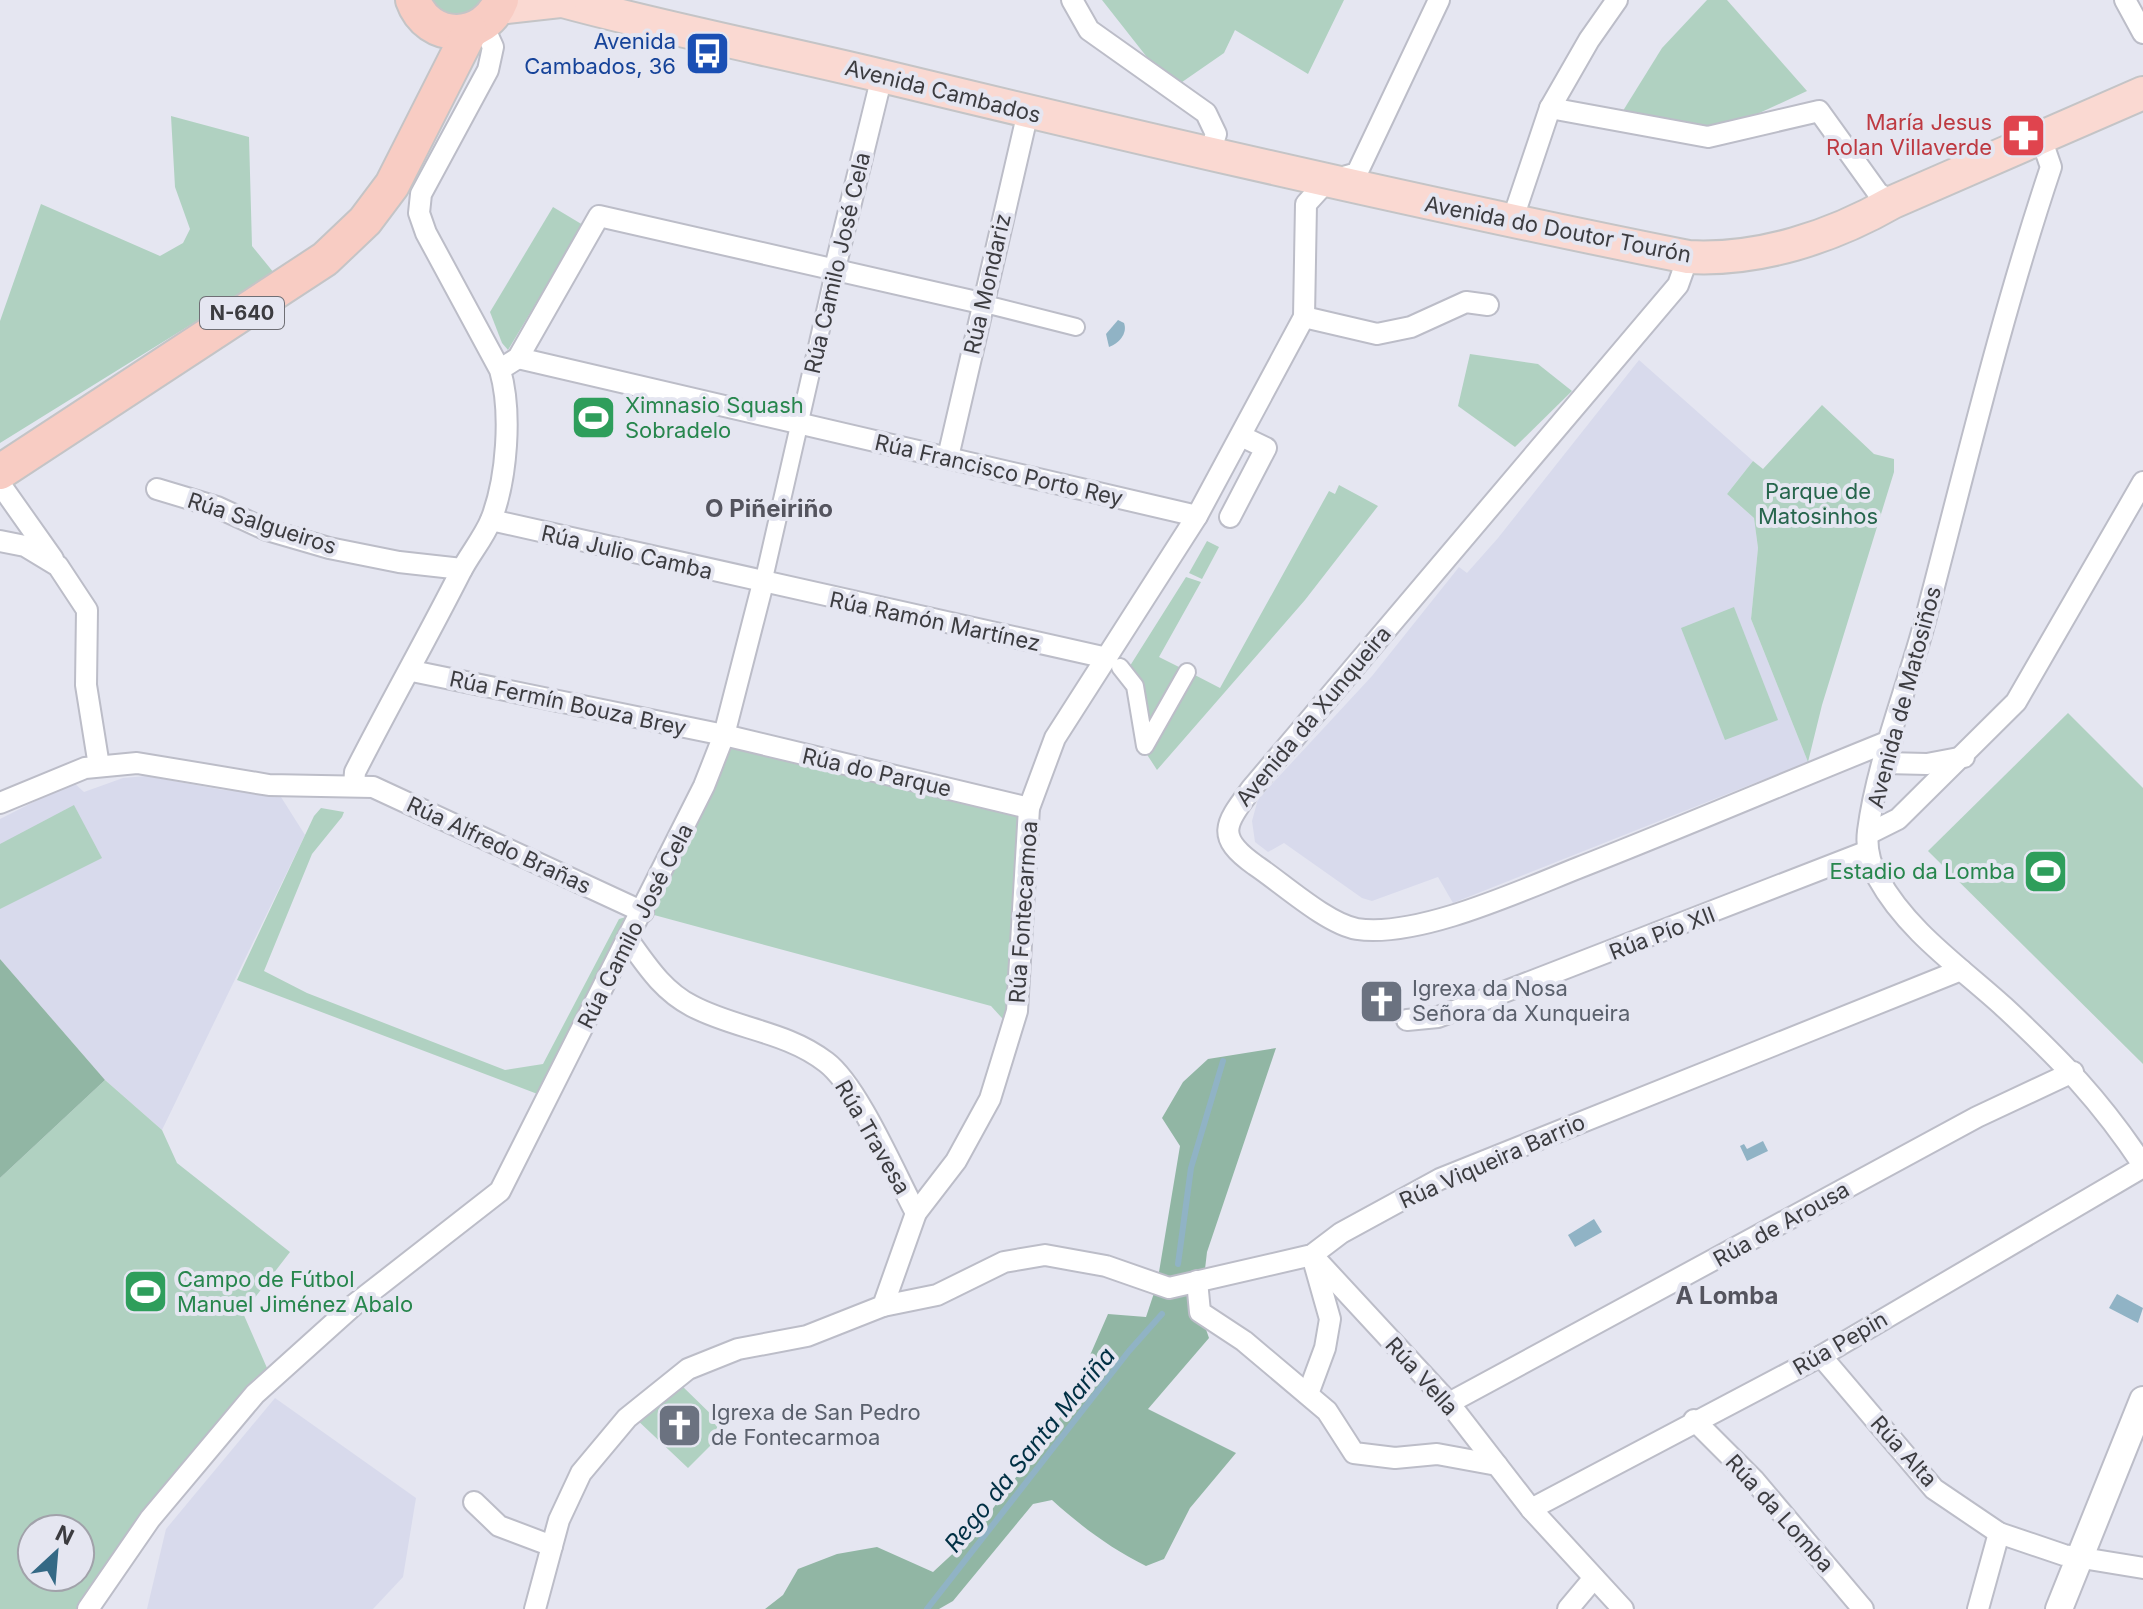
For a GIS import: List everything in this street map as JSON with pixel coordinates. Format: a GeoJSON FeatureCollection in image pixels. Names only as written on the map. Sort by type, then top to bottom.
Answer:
{"type":"FeatureCollection","features":[{"type":"Feature","properties":{"kind":"highway","name":"N-640"},"geometry":{"type":"LineString","coordinates":[[420,11],[448,32],[488,16]]}},
{"type":"Feature","properties":{"kind":"highway","name":"N-640"},"geometry":{"type":"LineString","coordinates":[[417,139],[430,74],[420,11]]}},
{"type":"Feature","properties":{"kind":"highway","name":"N-640"},"geometry":{"type":"LineString","coordinates":[[6,487],[325,259],[365,221],[392,185],[488,16]]}},
{"type":"Feature","properties":{"kind":"main road","name":"Avenida Cambados"},"geometry":{"type":"LineString","coordinates":[[488,16],[559,0],[1028,112],[1210,152],[1326,182]]}},
{"type":"Feature","properties":{"kind":"main road","name":"Avenida do Doutor Tourón"},"geometry":{"type":"LineString","coordinates":[[1326,182],[1688,257],[1728,259],[1779,248],[1858,222],[1893,202],[2143,93]]}},
{"type":"Feature","properties":{"kind":"street"},"geometry":{"type":"LineString","coordinates":[[1072,0],[1089,30],[1206,113],[1216,134],[1210,152]]}},
{"type":"Feature","properties":{"kind":"street"},"geometry":{"type":"LineString","coordinates":[[1326,182],[1357,173],[1439,0]]}},
{"type":"Feature","properties":{"kind":"street"},"geometry":{"type":"LineString","coordinates":[[1512,221],[1550,108],[1589,40],[1617,0]]}},
{"type":"Feature","properties":{"kind":"street"},"geometry":{"type":"LineString","coordinates":[[2125,0],[2143,33]]}},
{"type":"Feature","properties":{"kind":"street"},"geometry":{"type":"LineString","coordinates":[[354,785],[359,763],[392,700],[412,671],[462,569],[491,520],[506,436],[507,395],[500,370],[426,233],[419,213],[421,194],[488,70],[493,47],[488,16]]}},
{"type":"Feature","properties":{"kind":"street","name":"Rúa Camilo José Cela"},"geometry":{"type":"LineString","coordinates":[[88,1609],[150,1519],[255,1394],[354,1305],[500,1191],[629,941],[704,786],[724,735],[763,583],[882,76]]}},
{"type":"Feature","properties":{"kind":"street"},"geometry":{"type":"LineString","coordinates":[[1550,108],[1708,137],[1819,111],[1878,193],[1893,202]]}},
{"type":"Feature","properties":{"kind":"street","name":"Rúa Mondariz"},"geometry":{"type":"LineString","coordinates":[[948,457],[981,303],[1028,112]]}},
{"type":"Feature","properties":{"kind":"street","name":"Avenida de Matosiños"},"geometry":{"type":"LineString","coordinates":[[1868,842],[1885,763],[1981,403],[2051,167],[2041,138]]}},
{"type":"Feature","properties":{"kind":"street","name":"Rúa Fontecarmoa"},"geometry":{"type":"LineString","coordinates":[[883,1306],[916,1213],[956,1161],[990,1099],[1017,1011],[1029,808],[1055,738],[1114,663],[1304,317],[1306,204],[1326,182]]}},
{"type":"Feature","properties":{"kind":"street"},"geometry":{"type":"LineString","coordinates":[[500,370],[518,358],[599,216],[835,268],[1076,327]]}},
{"type":"Feature","properties":{"kind":"street","name":"Avenida da Xunqueira"},"geometry":{"type":"LineString","coordinates":[[1688,257],[1678,285],[1252,788],[1232,815],[1226,827],[1227,837],[1241,855],[1335,920],[1363,930],[1401,927],[1494,901],[1892,740]]}},
{"type":"Feature","properties":{"kind":"street"},"geometry":{"type":"LineString","coordinates":[[1304,317],[1377,334],[1411,327],[1466,302],[1488,305]]}},
{"type":"Feature","properties":{"kind":"street","name":"Rúa Francisco Porto Rey"},"geometry":{"type":"LineString","coordinates":[[518,358],[1197,516]]}},
{"type":"Feature","properties":{"kind":"street"},"geometry":{"type":"LineString","coordinates":[[1230,517],[1266,448],[1241,436]]}},
{"type":"Feature","properties":{"kind":"street","name":"Rúa Pío XII"},"geometry":{"type":"LineString","coordinates":[[1407,1020],[1438,1017],[1473,1004],[1868,842],[1898,819],[1964,757],[2016,702],[2143,482]]}},
{"type":"Feature","properties":{"kind":"street"},"geometry":{"type":"LineString","coordinates":[[0,484],[6,487],[87,610],[86,685],[99,766]]}},
{"type":"Feature","properties":{"kind":"street","name":"Rúa Salgueiros"},"geometry":{"type":"LineString","coordinates":[[157,489],[217,507],[267,530],[329,548],[399,562],[462,569]]}},
{"type":"Feature","properties":{"kind":"street","name":"Rúa Julio Camba"},"geometry":{"type":"LineString","coordinates":[[491,520],[763,583]]}},
{"type":"Feature","properties":{"kind":"street"},"geometry":{"type":"LineString","coordinates":[[0,541],[25,546],[58,566]]}},
{"type":"Feature","properties":{"kind":"street","name":"Rúa Ramón Martínez"},"geometry":{"type":"LineString","coordinates":[[763,583],[1114,663]]}},
{"type":"Feature","properties":{"kind":"street"},"geometry":{"type":"LineString","coordinates":[[1114,663],[1135,686],[1145,746],[1187,672]]}},
{"type":"Feature","properties":{"kind":"street","name":"Rúa Fermín Bouza Brey"},"geometry":{"type":"LineString","coordinates":[[412,671],[724,735]]}},
{"type":"Feature","properties":{"kind":"street","name":"Rúa do Parque"},"geometry":{"type":"LineString","coordinates":[[724,735],[1029,808]]}},
{"type":"Feature","properties":{"kind":"street"},"geometry":{"type":"LineString","coordinates":[[1885,763],[1927,764],[1964,757]]}},
{"type":"Feature","properties":{"kind":"street","name":"Rúa Alfredo Brañas"},"geometry":{"type":"LineString","coordinates":[[0,803],[85,768],[137,763],[269,785],[373,787],[643,912]]}},
{"type":"Feature","properties":{"kind":"street"},"geometry":{"type":"LineString","coordinates":[[1868,842],[1875,874],[1890,898],[1961,970],[2073,1072],[2116,1124],[2143,1166]]}},
{"type":"Feature","properties":{"kind":"street","name":"Rúa Travesa"},"geometry":{"type":"LineString","coordinates":[[629,941],[659,983],[692,1007],[795,1042],[829,1064],[852,1093],[916,1213]]}},
{"type":"Feature","properties":{"kind":"street","name":"Rúa Viqueira Barrio"},"geometry":{"type":"LineString","coordinates":[[883,1306],[937,1295],[1004,1262],[1045,1255],[1106,1266],[1169,1288],[1312,1255],[1341,1233],[1440,1179],[1961,970]]}},
{"type":"Feature","properties":{"kind":"street","name":"Rúa de Arousa"},"geometry":{"type":"LineString","coordinates":[[1449,1403],[1977,1117],[2073,1072]]}},
{"type":"Feature","properties":{"kind":"street","name":"Rúa Pepin"},"geometry":{"type":"LineString","coordinates":[[1531,1509],[1694,1420],[1821,1356],[2143,1166]]}},
{"type":"Feature","properties":{"kind":"street"},"geometry":{"type":"LineString","coordinates":[[1308,1394],[1325,1348],[1330,1319],[1312,1255]]}},
{"type":"Feature","properties":{"kind":"street","name":"Rúa Vella"},"geometry":{"type":"LineString","coordinates":[[1312,1255],[1449,1403],[1531,1509],[1623,1609]]}},
{"type":"Feature","properties":{"kind":"street"},"geometry":{"type":"LineString","coordinates":[[1197,1281],[1200,1312],[1244,1341],[1327,1411],[1354,1453],[1395,1458],[1437,1454],[1497,1465]]}},
{"type":"Feature","properties":{"kind":"street"},"geometry":{"type":"LineString","coordinates":[[536,1609],[559,1520],[581,1473],[627,1418],[688,1369],[738,1349],[807,1336],[883,1306]]}},
{"type":"Feature","properties":{"kind":"street","name":"Rúa Alta"},"geometry":{"type":"LineString","coordinates":[[1821,1356],[1934,1489],[1999,1533]]}},
{"type":"Feature","properties":{"kind":"street"},"geometry":{"type":"LineString","coordinates":[[2059,1609],[2143,1400]]}},
{"type":"Feature","properties":{"kind":"street","name":"Rúa da Lomba"},"geometry":{"type":"LineString","coordinates":[[1694,1420],[1754,1480],[1863,1609]]}},
{"type":"Feature","properties":{"kind":"street"},"geometry":{"type":"LineString","coordinates":[[474,1502],[499,1526],[552,1546]]}},
{"type":"Feature","properties":{"kind":"street"},"geometry":{"type":"LineString","coordinates":[[1978,1609],[1999,1533],[2079,1558],[2143,1568]]}},
{"type":"Feature","properties":{"kind":"street"},"geometry":{"type":"LineString","coordinates":[[1568,1609],[1594,1578]]}},
{"type":"Feature","properties":{"kind":"shaded area"},"geometry":{"type":"Polygon","coordinates":[[[1118,320],[1124,323],[1125,331],[1119,341],[1109,347],[1106,334],[1118,320]]]}},
{"type":"Feature","properties":{"kind":"shaded area"},"geometry":{"type":"Polygon","coordinates":[[[1639,360],[1753,461],[1727,494],[1754,518],[1758,548],[1751,619],[1808,762],[1453,903],[1438,877],[1372,901],[1362,898],[1284,843],[1268,852],[1255,842],[1252,821],[1258,799],[1372,676],[1459,567],[1467,573],[1498,538],[1639,360]]]}},
{"type":"Feature","properties":{"kind":"shaded area"},"geometry":{"type":"Polygon","coordinates":[[[146,776],[223,790],[271,793],[281,797],[305,835],[162,1130],[105,1080],[0,959],[0,819],[73,782],[84,792],[123,778],[146,776]]]}},
{"type":"Feature","properties":{"kind":"shaded area"},"geometry":{"type":"Polygon","coordinates":[[[1763,1141],[1768,1151],[1747,1161],[1740,1146],[1744,1144],[1747,1149],[1763,1141]]]}},
{"type":"Feature","properties":{"kind":"shaded area"},"geometry":{"type":"Polygon","coordinates":[[[1594,1219],[1602,1232],[1575,1247],[1568,1235],[1594,1219]]]}},
{"type":"Feature","properties":{"kind":"shaded area"},"geometry":{"type":"Polygon","coordinates":[[[2117,1294],[2143,1308],[2138,1323],[2109,1308],[2117,1294]]]}},
{"type":"Feature","properties":{"kind":"shaded area"},"geometry":{"type":"Polygon","coordinates":[[[275,1398],[416,1498],[403,1577],[373,1609],[147,1609],[166,1529],[275,1398]]]}},
{"type":"Feature","properties":{"kind":"green space"},"geometry":{"type":"Polygon","coordinates":[[[432,0],[481,0],[469,11],[456,14],[443,11],[432,0]]]}},
{"type":"Feature","properties":{"kind":"green space"},"geometry":{"type":"Polygon","coordinates":[[[1102,0],[1344,0],[1308,74],[1235,30],[1224,53],[1172,89],[1102,0]]]}},
{"type":"Feature","properties":{"kind":"green space"},"geometry":{"type":"Polygon","coordinates":[[[1707,0],[1727,0],[1807,91],[1755,115],[1706,127],[1621,114],[1662,48],[1707,0]]]}},
{"type":"Feature","properties":{"kind":"green space"},"geometry":{"type":"Polygon","coordinates":[[[171,116],[249,137],[252,246],[274,273],[0,443],[0,321],[41,204],[160,256],[183,243],[190,229],[175,187],[171,116]]]}},
{"type":"Feature","properties":{"kind":"green space"},"geometry":{"type":"Polygon","coordinates":[[[553,207],[583,225],[508,350],[502,343],[490,312],[553,207]]]}},
{"type":"Feature","properties":{"kind":"green space"},"geometry":{"type":"Polygon","coordinates":[[[1470,354],[1538,364],[1572,391],[1515,447],[1458,406],[1470,354]]]}},
{"type":"Feature","properties":{"kind":"green space","name":"Parque de Matosinhos"},"geometry":{"type":"Polygon","coordinates":[[[1822,405],[1874,454],[1894,459],[1894,472],[1822,705],[1808,762],[1751,619],[1758,548],[1754,518],[1727,494],[1753,461],[1763,469],[1822,405]]]}},
{"type":"Feature","properties":{"kind":"green space"},"geometry":{"type":"Polygon","coordinates":[[[1339,485],[1378,506],[1305,600],[1157,770],[1146,753],[1191,673],[1220,688],[1329,491],[1335,494],[1339,485]]]}},
{"type":"Feature","properties":{"kind":"green space"},"geometry":{"type":"Polygon","coordinates":[[[1207,541],[1219,547],[1202,579],[1189,573],[1207,541]]]}},
{"type":"Feature","properties":{"kind":"green space"},"geometry":{"type":"Polygon","coordinates":[[[1186,577],[1201,582],[1159,657],[1183,669],[1146,736],[1128,669],[1186,577]]]}},
{"type":"Feature","properties":{"kind":"green space"},"geometry":{"type":"Polygon","coordinates":[[[1734,607],[1778,720],[1725,740],[1681,628],[1734,607]]]}},
{"type":"Feature","properties":{"kind":"green space","name":"Estadio da Lomba"},"geometry":{"type":"Polygon","coordinates":[[[2068,713],[2143,788],[2143,1064],[1928,851],[2068,713]]]}},
{"type":"Feature","properties":{"kind":"green space"},"geometry":{"type":"Polygon","coordinates":[[[724,735],[1029,808],[1012,1029],[991,1006],[643,912],[724,735]]]}},
{"type":"Feature","properties":{"kind":"green space"},"geometry":{"type":"Polygon","coordinates":[[[74,805],[102,858],[0,909],[0,844],[74,805]]]}},
{"type":"Feature","properties":{"kind":"green space"},"geometry":{"type":"Polygon","coordinates":[[[321,808],[344,812],[312,854],[264,971],[307,993],[505,1070],[543,1064],[619,919],[643,912],[548,1098],[237,980],[314,816],[321,808]]]}},
{"type":"Feature","properties":{"kind":"green space"},"geometry":{"type":"Polygon","coordinates":[[[0,959],[105,1080],[0,1178],[0,959]]]}},
{"type":"Feature","properties":{"kind":"green space"},"geometry":{"type":"Polygon","coordinates":[[[1276,1048],[1207,1252],[1200,1312],[1209,1338],[1148,1409],[1236,1453],[1190,1508],[1164,1559],[1146,1566],[1097,1536],[1052,1500],[1033,1504],[953,1601],[939,1609],[765,1609],[783,1595],[798,1569],[837,1554],[877,1547],[933,1572],[974,1534],[1067,1408],[1108,1314],[1146,1317],[1157,1284],[1180,1146],[1162,1118],[1183,1082],[1208,1059],[1276,1048]]]}},
{"type":"Feature","properties":{"kind":"green space"},"geometry":{"type":"Polygon","coordinates":[[[105,1080],[162,1130],[177,1163],[290,1252],[243,1313],[267,1368],[253,1380],[96,1578],[96,1513],[16,1513],[16,1593],[86,1593],[76,1609],[0,1609],[0,1178],[105,1080]]]}},
{"type":"Feature","properties":{"kind":"green space"},"geometry":{"type":"Polygon","coordinates":[[[679,1383],[721,1424],[716,1429],[721,1435],[688,1468],[634,1417],[679,1383]]]}},
{"type":"Feature","properties":{"kind":"waterway","name":"Rego da Santa Mariña"},"geometry":{"type":"LineString","coordinates":[[1178,1264],[1191,1168],[1223,1061]]}},
{"type":"Feature","properties":{"kind":"waterway","name":"Rego da Santa Mariña"},"geometry":{"type":"LineString","coordinates":[[927,1609],[1129,1351],[1162,1314]]}},
{"type":"Feature","properties":{"kind":"place","name":"Avenida Cambados, 36"},"geometry":{"type":"Point","coordinates":[707,54]}},
{"type":"Feature","properties":{"kind":"place","name":"María Jesus Rolan Villaverde"},"geometry":{"type":"Point","coordinates":[2023,135]}},
{"type":"Feature","properties":{"kind":"place","name":"Ximnasio Squash Sobradelo"},"geometry":{"type":"Point","coordinates":[594,418]}},
{"type":"Feature","properties":{"kind":"place","name":"Estadio da Lomba"},"geometry":{"type":"Point","coordinates":[2046,871]}},
{"type":"Feature","properties":{"kind":"place","name":"Igrexa da Nosa Señora da Xunqueira"},"geometry":{"type":"Point","coordinates":[1381,1001]}},
{"type":"Feature","properties":{"kind":"place","name":"Campo de Fútbol Manuel Jiménez Abalo"},"geometry":{"type":"Point","coordinates":[146,1292]}},
{"type":"Feature","properties":{"kind":"place","name":"Igrexa de San Pedro de Fontecarmoa"},"geometry":{"type":"Point","coordinates":[680,1425]}},
{"type":"Feature","properties":{"kind":"district","name":"O Piñeiriño"},"geometry":{"type":"Point","coordinates":[769,509]}},
{"type":"Feature","properties":{"kind":"district","name":"A Lomba"},"geometry":{"type":"Point","coordinates":[1727,1296]}}]}
